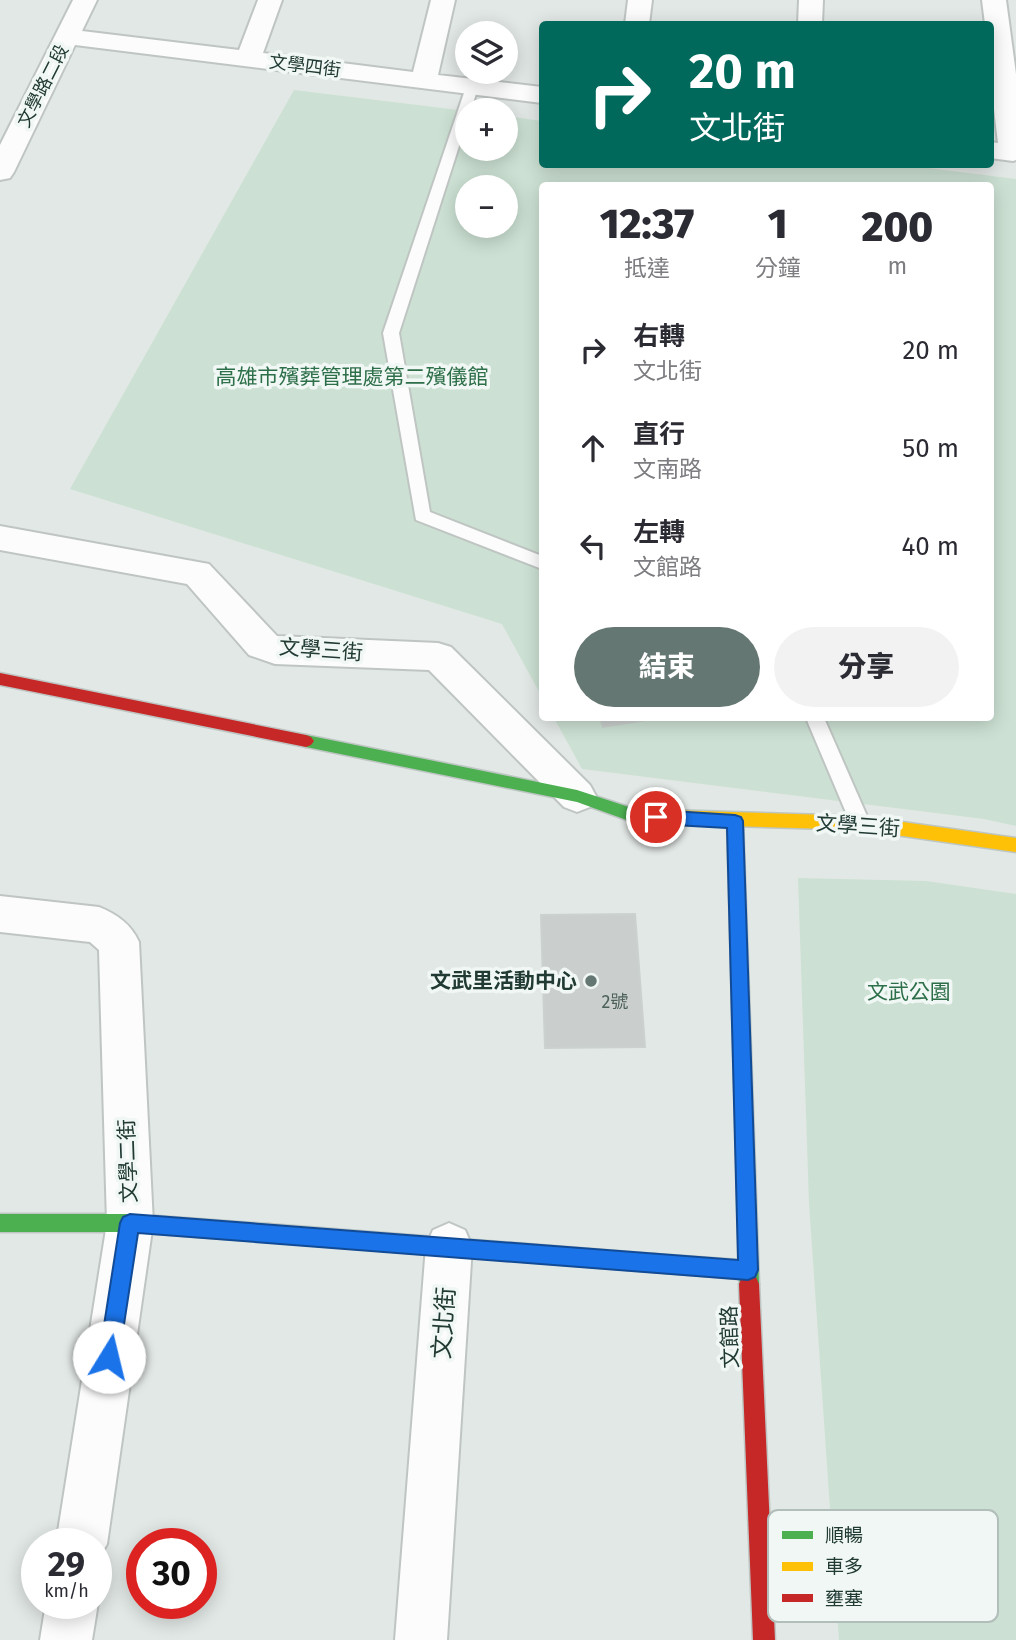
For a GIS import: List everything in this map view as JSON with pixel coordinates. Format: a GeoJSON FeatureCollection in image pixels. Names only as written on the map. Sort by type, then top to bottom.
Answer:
{"type":"FeatureCollection","features":[{"type":"Feature","properties":{"kind":"street","name":"文學路二段"},"geometry":{"type":"LineString","coordinates":[[0,172],[85,0]]}},
{"type":"Feature","properties":{"kind":"street"},"geometry":{"type":"LineString","coordinates":[[247,59],[270,0]]}},
{"type":"Feature","properties":{"kind":"street"},"geometry":{"type":"LineString","coordinates":[[424,81],[443,0]]}},
{"type":"Feature","properties":{"kind":"street"},"geometry":{"type":"LineString","coordinates":[[637,21],[640,0]]}},
{"type":"Feature","properties":{"kind":"street"},"geometry":{"type":"LineString","coordinates":[[810,21],[811,0]]}},
{"type":"Feature","properties":{"kind":"street"},"geometry":{"type":"LineString","coordinates":[[989,0],[991,21]]}},
{"type":"Feature","properties":{"kind":"street","name":"文學四街"},"geometry":{"type":"LineString","coordinates":[[68,37],[539,95]]}},
{"type":"Feature","properties":{"kind":"street"},"geometry":{"type":"LineString","coordinates":[[994,45],[1006,152]]}},
{"type":"Feature","properties":{"kind":"street","name":"文學三街"},"geometry":{"type":"LineString","coordinates":[[0,538],[197,573],[262,645],[275,650],[438,657],[577,796]]}},
{"type":"Feature","properties":{"kind":"street","name":"文學三街"},"geometry":{"type":"LineString","coordinates":[[0,678],[577,796],[630,816],[860,823],[1016,845]]}},
{"type":"Feature","properties":{"kind":"street","name":"文館路"},"geometry":{"type":"LineString","coordinates":[[735,821],[748,1270],[764,1640]]}},
{"type":"Feature","properties":{"kind":"street","name":"文學二街"},"geometry":{"type":"LineString","coordinates":[[0,914],[99,925],[119,942],[130,1223],[83,1528]]}},
{"type":"Feature","properties":{"kind":"street"},"geometry":{"type":"LineString","coordinates":[[0,1223],[130,1223],[748,1270]]}},
{"type":"Feature","properties":{"kind":"street","name":"文北街"},"geometry":{"type":"LineString","coordinates":[[421,1640],[449,1246]]}},
{"type":"Feature","properties":{"kind":"street"},"geometry":{"type":"LineString","coordinates":[[66,1640],[69,1619]]}},
{"type":"Feature","properties":{"kind":"lane"},"geometry":{"type":"LineString","coordinates":[[472,87],[391,333],[422,516],[539,562]]}},
{"type":"Feature","properties":{"kind":"lane"},"geometry":{"type":"LineString","coordinates":[[816,721],[860,823]]}},
{"type":"Feature","properties":{"kind":"green space","name":"高雄市殯葬管理處第二殯儀館"},"geometry":{"type":"Polygon","coordinates":[[[294,90],[455,110],[455,161],[518,161],[518,118],[539,121],[539,168],[928,168],[1016,179],[1016,826],[984,819],[582,769],[556,721],[994,721],[994,182],[539,182],[539,692],[502,624],[70,489],[294,90]]]}},
{"type":"Feature","properties":{"kind":"green space","name":"文武公園"},"geometry":{"type":"Polygon","coordinates":[[[798,878],[926,881],[1016,894],[1016,1640],[839,1640],[838,1622],[998,1622],[998,1510],[830,1510],[809,1203],[798,878]]]}},
{"type":"Feature","properties":{"kind":"building"},"geometry":{"type":"Polygon","coordinates":[[[601,721],[640,721],[603,727],[601,721]]]}},
{"type":"Feature","properties":{"kind":"building","name":"文武里活動中心"},"geometry":{"type":"Polygon","coordinates":[[[635,914],[645,1047],[545,1048],[541,915],[635,914]]]}},
{"type":"Feature","properties":{"kind":"traffic: fast"},"geometry":{"type":"LineString","coordinates":[[306,741],[577,796],[635,816]]}},
{"type":"Feature","properties":{"kind":"traffic: fast"},"geometry":{"type":"LineString","coordinates":[[735,821],[749,1284]]}},
{"type":"Feature","properties":{"kind":"traffic: fast"},"geometry":{"type":"LineString","coordinates":[[0,1223],[130,1223],[268,1233]]}},
{"type":"Feature","properties":{"kind":"traffic: fast"},"geometry":{"type":"LineString","coordinates":[[655,1263],[748,1270]]}},
{"type":"Feature","properties":{"kind":"traffic: slow"},"geometry":{"type":"LineString","coordinates":[[635,816],[860,823],[1016,845]]}},
{"type":"Feature","properties":{"kind":"traffic: slow"},"geometry":{"type":"LineString","coordinates":[[268,1233],[655,1263]]}},
{"type":"Feature","properties":{"kind":"traffic: jam"},"geometry":{"type":"LineString","coordinates":[[0,679],[306,741]]}},
{"type":"Feature","properties":{"kind":"traffic: jam"},"geometry":{"type":"LineString","coordinates":[[749,1284],[764,1640]]}},
{"type":"Feature","properties":{"kind":"place","name":"文武里活動中心"},"geometry":{"type":"Point","coordinates":[591,981]}},
{"type":"Feature","properties":{"kind":"route"},"geometry":{"type":"LineString","coordinates":[[109,1357],[130,1223],[748,1270],[735,821],[656,817]]}}]}
